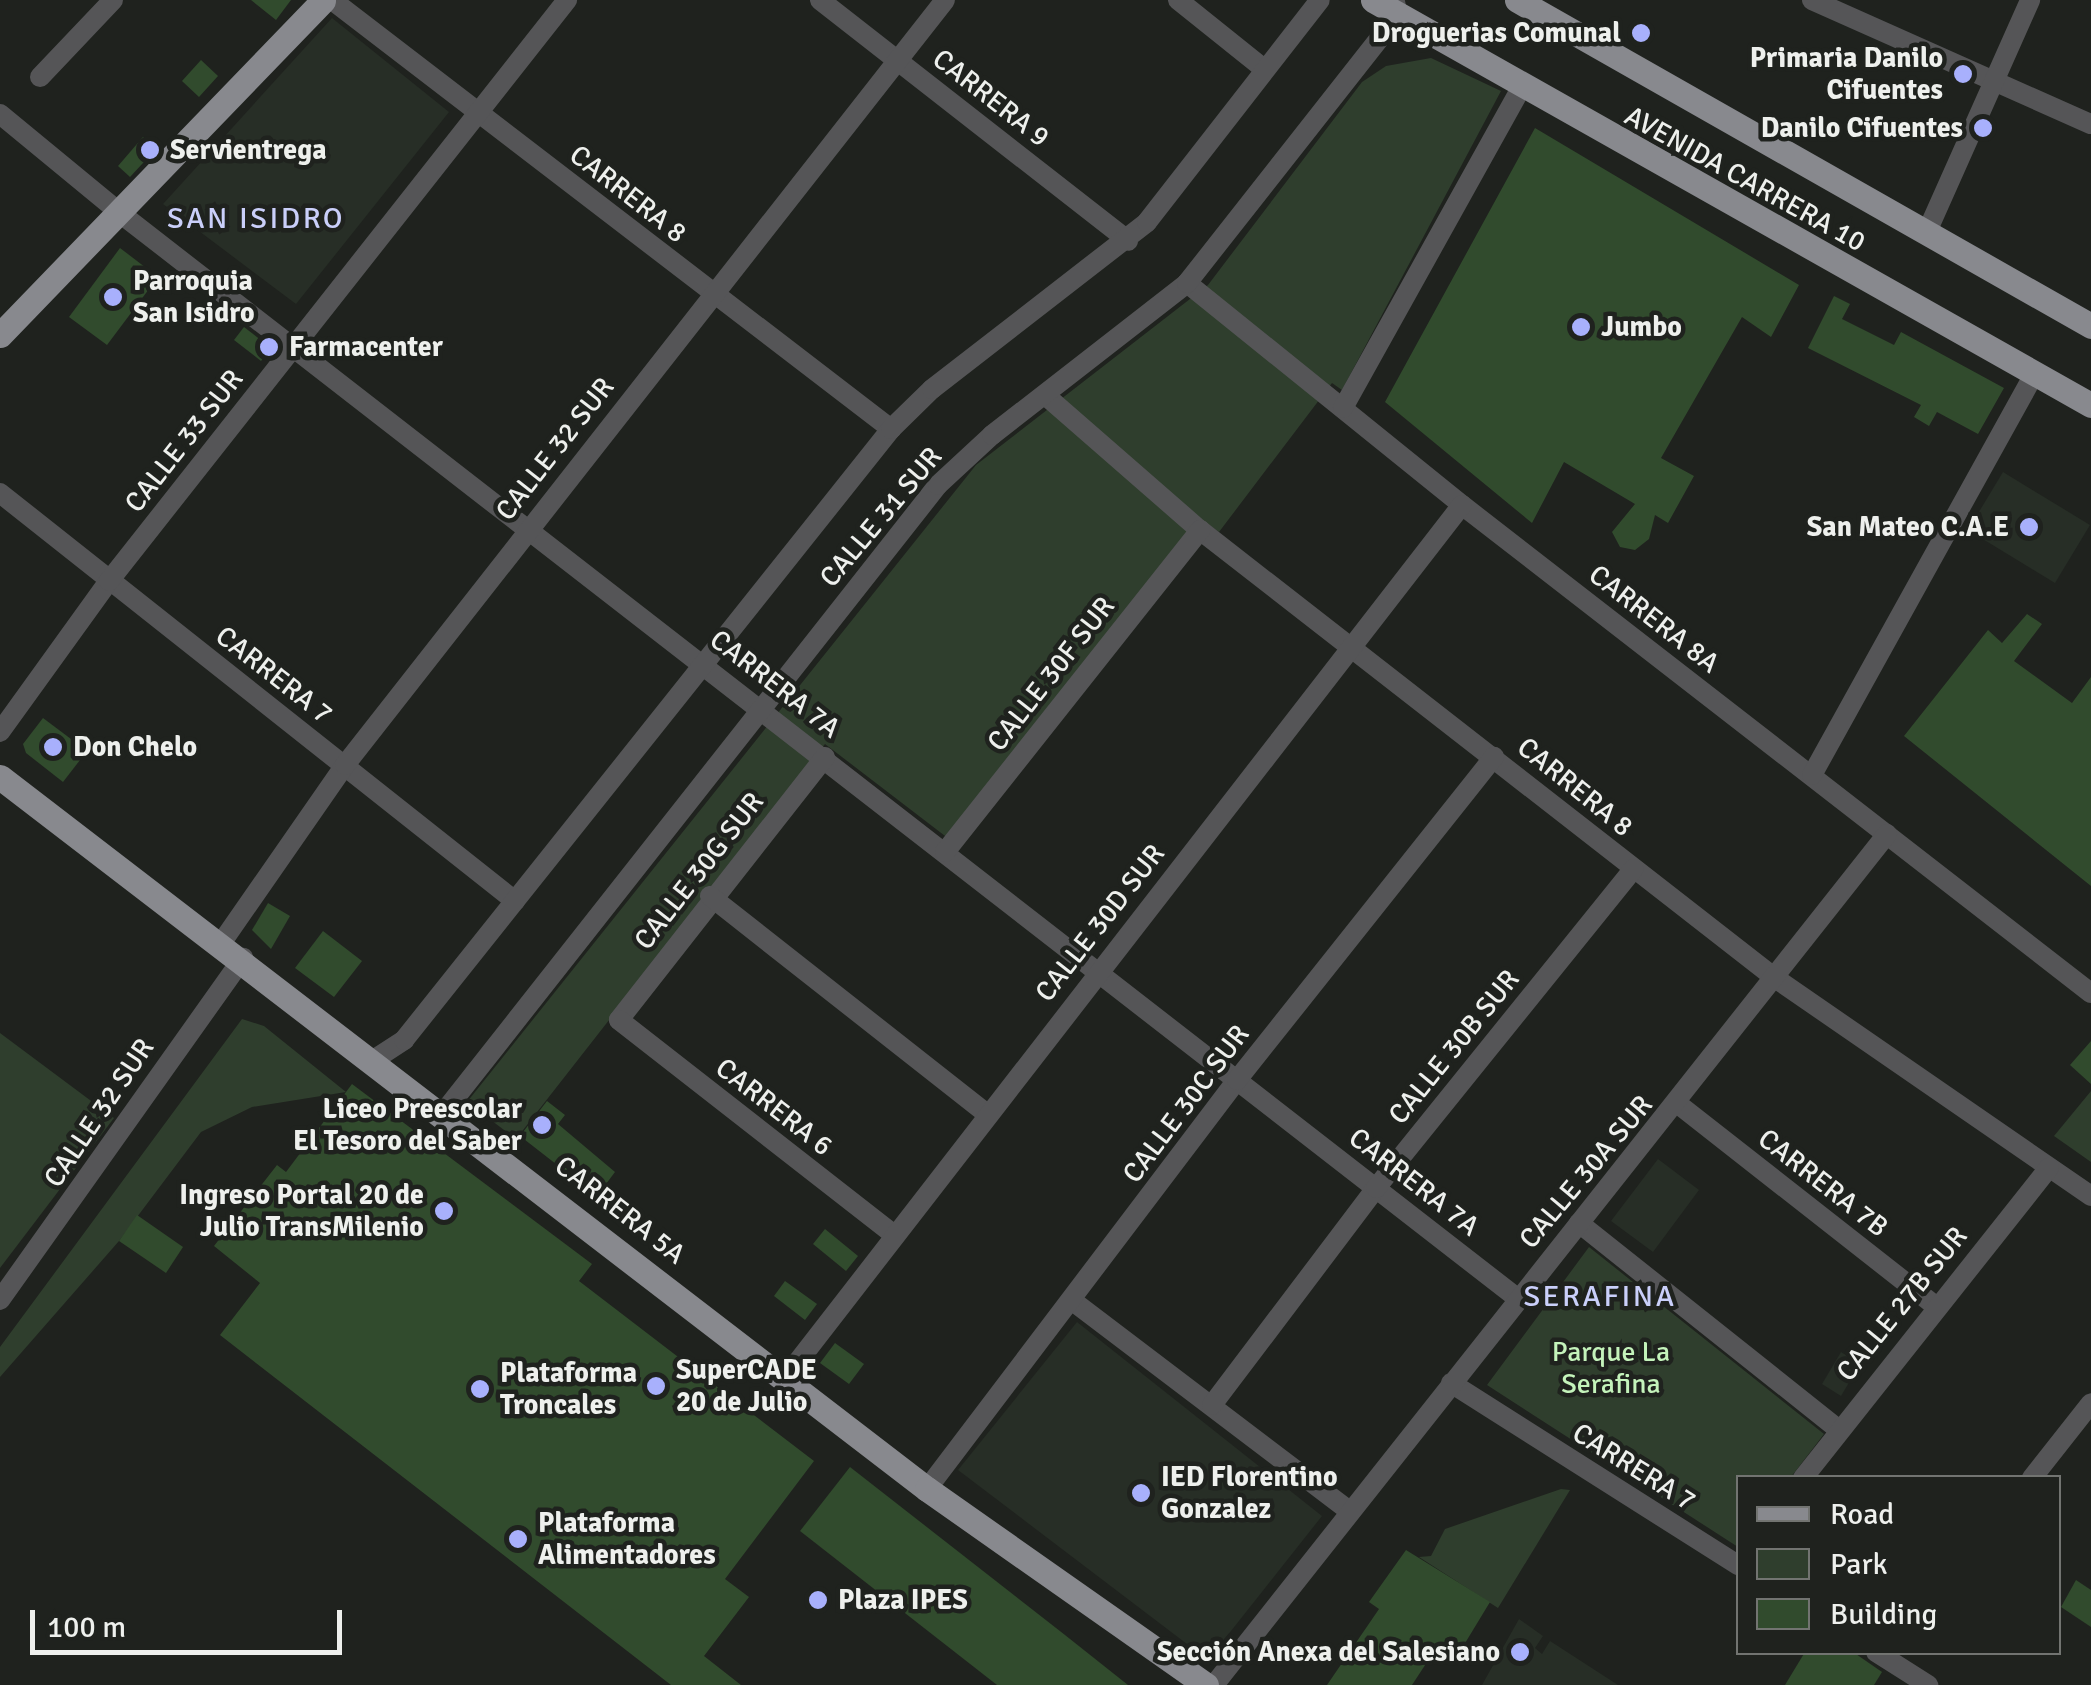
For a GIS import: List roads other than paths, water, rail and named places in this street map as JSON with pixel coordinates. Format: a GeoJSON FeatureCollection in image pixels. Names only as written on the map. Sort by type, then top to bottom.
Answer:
{"type":"FeatureCollection","features":[{"type":"Feature","properties":{"kind":"main road"},"geometry":{"type":"LineString","coordinates":[[0,335],[323,0]]}},
{"type":"Feature","properties":{"kind":"main road","name":"AVENIDA CARRERA 10"},"geometry":{"type":"LineString","coordinates":[[1373,0],[1396,8],[1522,86],[2091,405]]}},
{"type":"Feature","properties":{"kind":"main road","name":"AVENIDA CARRERA 10"},"geometry":{"type":"LineString","coordinates":[[1517,0],[2091,326]]}},
{"type":"Feature","properties":{"kind":"main road","name":"CARRERA 5A"},"geometry":{"type":"LineString","coordinates":[[0,776],[444,1112],[926,1488],[1206,1685]]}},
{"type":"Feature","properties":{"kind":"street"},"geometry":{"type":"LineString","coordinates":[[40,77],[113,0]]}},
{"type":"Feature","properties":{"kind":"street","name":"CARRERA 8"},"geometry":{"type":"LineString","coordinates":[[332,0],[891,429]]}},
{"type":"Feature","properties":{"kind":"street","name":"CALLE 33 SUR"},"geometry":{"type":"LineString","coordinates":[[0,732],[109,581],[567,0]]}},
{"type":"Feature","properties":{"kind":"street","name":"CARRERA 9"},"geometry":{"type":"LineString","coordinates":[[820,0],[1128,240]]}},
{"type":"Feature","properties":{"kind":"street","name":"CALLE 32 SUR"},"geometry":{"type":"LineString","coordinates":[[222,942],[345,765],[710,293],[945,0]]}},
{"type":"Feature","properties":{"kind":"street"},"geometry":{"type":"LineString","coordinates":[[1178,0],[1264,69]]}},
{"type":"Feature","properties":{"kind":"street","name":"CALLE 31 SUR"},"geometry":{"type":"LineString","coordinates":[[375,1060],[404,1040],[891,429],[932,389],[1128,240],[1320,0]]}},
{"type":"Feature","properties":{"kind":"street"},"geometry":{"type":"LineString","coordinates":[[1812,0],[2091,124]]}},
{"type":"Feature","properties":{"kind":"street"},"geometry":{"type":"LineString","coordinates":[[1926,234],[2030,0]]}},
{"type":"Feature","properties":{"kind":"street","name":"CALLE 31 SUR"},"geometry":{"type":"LineString","coordinates":[[444,1112],[938,485],[1044,395],[1188,283],[1396,8]]}},
{"type":"Feature","properties":{"kind":"street"},"geometry":{"type":"LineString","coordinates":[[1343,408],[1522,86]]}},
{"type":"Feature","properties":{"kind":"street","name":"CARRERA 7A"},"geometry":{"type":"LineString","coordinates":[[0,114],[119,213],[703,662],[1517,1298]]}},
{"type":"Feature","properties":{"kind":"street","name":"CARRERA 8A"},"geometry":{"type":"LineString","coordinates":[[1188,283],[1462,505],[2091,993]]}},
{"type":"Feature","properties":{"kind":"street"},"geometry":{"type":"LineString","coordinates":[[1812,775],[2035,373]]}},
{"type":"Feature","properties":{"kind":"street","name":"CARRERA 8"},"geometry":{"type":"LineString","coordinates":[[1044,395],[1200,530],[1776,978],[2091,1196]]}},
{"type":"Feature","properties":{"kind":"street","name":"CARRERA 7"},"geometry":{"type":"LineString","coordinates":[[0,493],[515,901]]}},
{"type":"Feature","properties":{"kind":"street","name":"CALLE 30D SUR"},"geometry":{"type":"LineString","coordinates":[[786,1377],[1097,970],[1354,650],[1462,505]]}},
{"type":"Feature","properties":{"kind":"street","name":"CALLE 30F SUR"},"geometry":{"type":"LineString","coordinates":[[946,852],[1200,530]]}},
{"type":"Feature","properties":{"kind":"street","name":"CALLE 30G SUR"},"geometry":{"type":"LineString","coordinates":[[620,1020],[710,896],[825,757]]}},
{"type":"Feature","properties":{"kind":"street","name":"CALLE 30C SUR"},"geometry":{"type":"LineString","coordinates":[[926,1488],[1074,1302],[1237,1080],[1494,758]]}},
{"type":"Feature","properties":{"kind":"street","name":"CALLE 30A SUR"},"geometry":{"type":"LineString","coordinates":[[1214,1685],[1517,1298],[1678,1104],[1887,834]]}},
{"type":"Feature","properties":{"kind":"street","name":"CALLE 30B SUR"},"geometry":{"type":"LineString","coordinates":[[1212,1405],[1376,1188],[1634,869]]}},
{"type":"Feature","properties":{"kind":"street"},"geometry":{"type":"LineString","coordinates":[[710,896],[987,1114]]}},
{"type":"Feature","properties":{"kind":"street","name":"CALLE 32 SUR"},"geometry":{"type":"LineString","coordinates":[[0,1300],[243,958]]}},
{"type":"Feature","properties":{"kind":"street","name":"CARRERA 6"},"geometry":{"type":"LineString","coordinates":[[620,1020],[895,1236]]}},
{"type":"Feature","properties":{"kind":"street","name":"CARRERA 7B"},"geometry":{"type":"LineString","coordinates":[[1678,1104],[1934,1305]]}},
{"type":"Feature","properties":{"kind":"street","name":"CALLE 27B SUR"},"geometry":{"type":"LineString","coordinates":[[1804,1475],[1934,1305],[2049,1168]]}},
{"type":"Feature","properties":{"kind":"street"},"geometry":{"type":"LineString","coordinates":[[1579,1224],[1838,1429]]}},
{"type":"Feature","properties":{"kind":"street"},"geometry":{"type":"LineString","coordinates":[[1074,1302],[1350,1511]]}},
{"type":"Feature","properties":{"kind":"street","name":"CARRERA 7"},"geometry":{"type":"LineString","coordinates":[[1451,1383],[1736,1563]]}},
{"type":"Feature","properties":{"kind":"street"},"geometry":{"type":"LineString","coordinates":[[2035,1475],[2083,1429],[2091,1404]]}},
{"type":"Feature","properties":{"kind":"street"},"geometry":{"type":"LineString","coordinates":[[1885,1655],[1928,1685]]}},
{"type":"Feature","properties":{"kind":"place","name":"Droguerias Comunal"},"geometry":{"type":"Point","coordinates":[1641,33]}},
{"type":"Feature","properties":{"kind":"place","name":"Primaria Danilo Cifuentes"},"geometry":{"type":"Point","coordinates":[1963,74]}},
{"type":"Feature","properties":{"kind":"place","name":"Danilo Cifuentes"},"geometry":{"type":"Point","coordinates":[1983,128]}},
{"type":"Feature","properties":{"kind":"place","name":"Servientrega"},"geometry":{"type":"Point","coordinates":[150,150]}},
{"type":"Feature","properties":{"kind":"place","name":"Parroquia San Isidro"},"geometry":{"type":"Point","coordinates":[113,297]}},
{"type":"Feature","properties":{"kind":"place","name":"Jumbo"},"geometry":{"type":"Point","coordinates":[1581,327]}},
{"type":"Feature","properties":{"kind":"place","name":"Farmacenter"},"geometry":{"type":"Point","coordinates":[269,347]}},
{"type":"Feature","properties":{"kind":"place","name":"San Mateo C.A.E"},"geometry":{"type":"Point","coordinates":[2029,527]}},
{"type":"Feature","properties":{"kind":"place","name":"Don Chelo"},"geometry":{"type":"Point","coordinates":[53,747]}},
{"type":"Feature","properties":{"kind":"place","name":"Liceo Preescolar El Tesoro del Saber"},"geometry":{"type":"Point","coordinates":[542,1125]}},
{"type":"Feature","properties":{"kind":"place","name":"Ingreso Portal 20 de Julio TransMilenio"},"geometry":{"type":"Point","coordinates":[444,1211]}},
{"type":"Feature","properties":{"kind":"place","name":"SuperCADE 20 de Julio"},"geometry":{"type":"Point","coordinates":[656,1386]}},
{"type":"Feature","properties":{"kind":"place","name":"Plataforma Troncales"},"geometry":{"type":"Point","coordinates":[480,1389]}},
{"type":"Feature","properties":{"kind":"place","name":"IED Florentino Gonzalez"},"geometry":{"type":"Point","coordinates":[1141,1493]}},
{"type":"Feature","properties":{"kind":"place","name":"Plataforma Alimentadores"},"geometry":{"type":"Point","coordinates":[518,1539]}},
{"type":"Feature","properties":{"kind":"place","name":"Plaza IPES"},"geometry":{"type":"Point","coordinates":[818,1600]}},
{"type":"Feature","properties":{"kind":"place","name":"Sección Anexa del Salesiano"},"geometry":{"type":"Point","coordinates":[1520,1652]}},
{"type":"Feature","properties":{"kind":"district","name":"SAN ISIDRO"},"geometry":{"type":"Point","coordinates":[256,219]}},
{"type":"Feature","properties":{"kind":"district","name":"SERAFINA"},"geometry":{"type":"Point","coordinates":[1600,1297]}},
{"type":"Feature","properties":{"kind":"park label","name":"Parque La Serafina"},"geometry":{"type":"Point","coordinates":[1611,1368]}}]}
